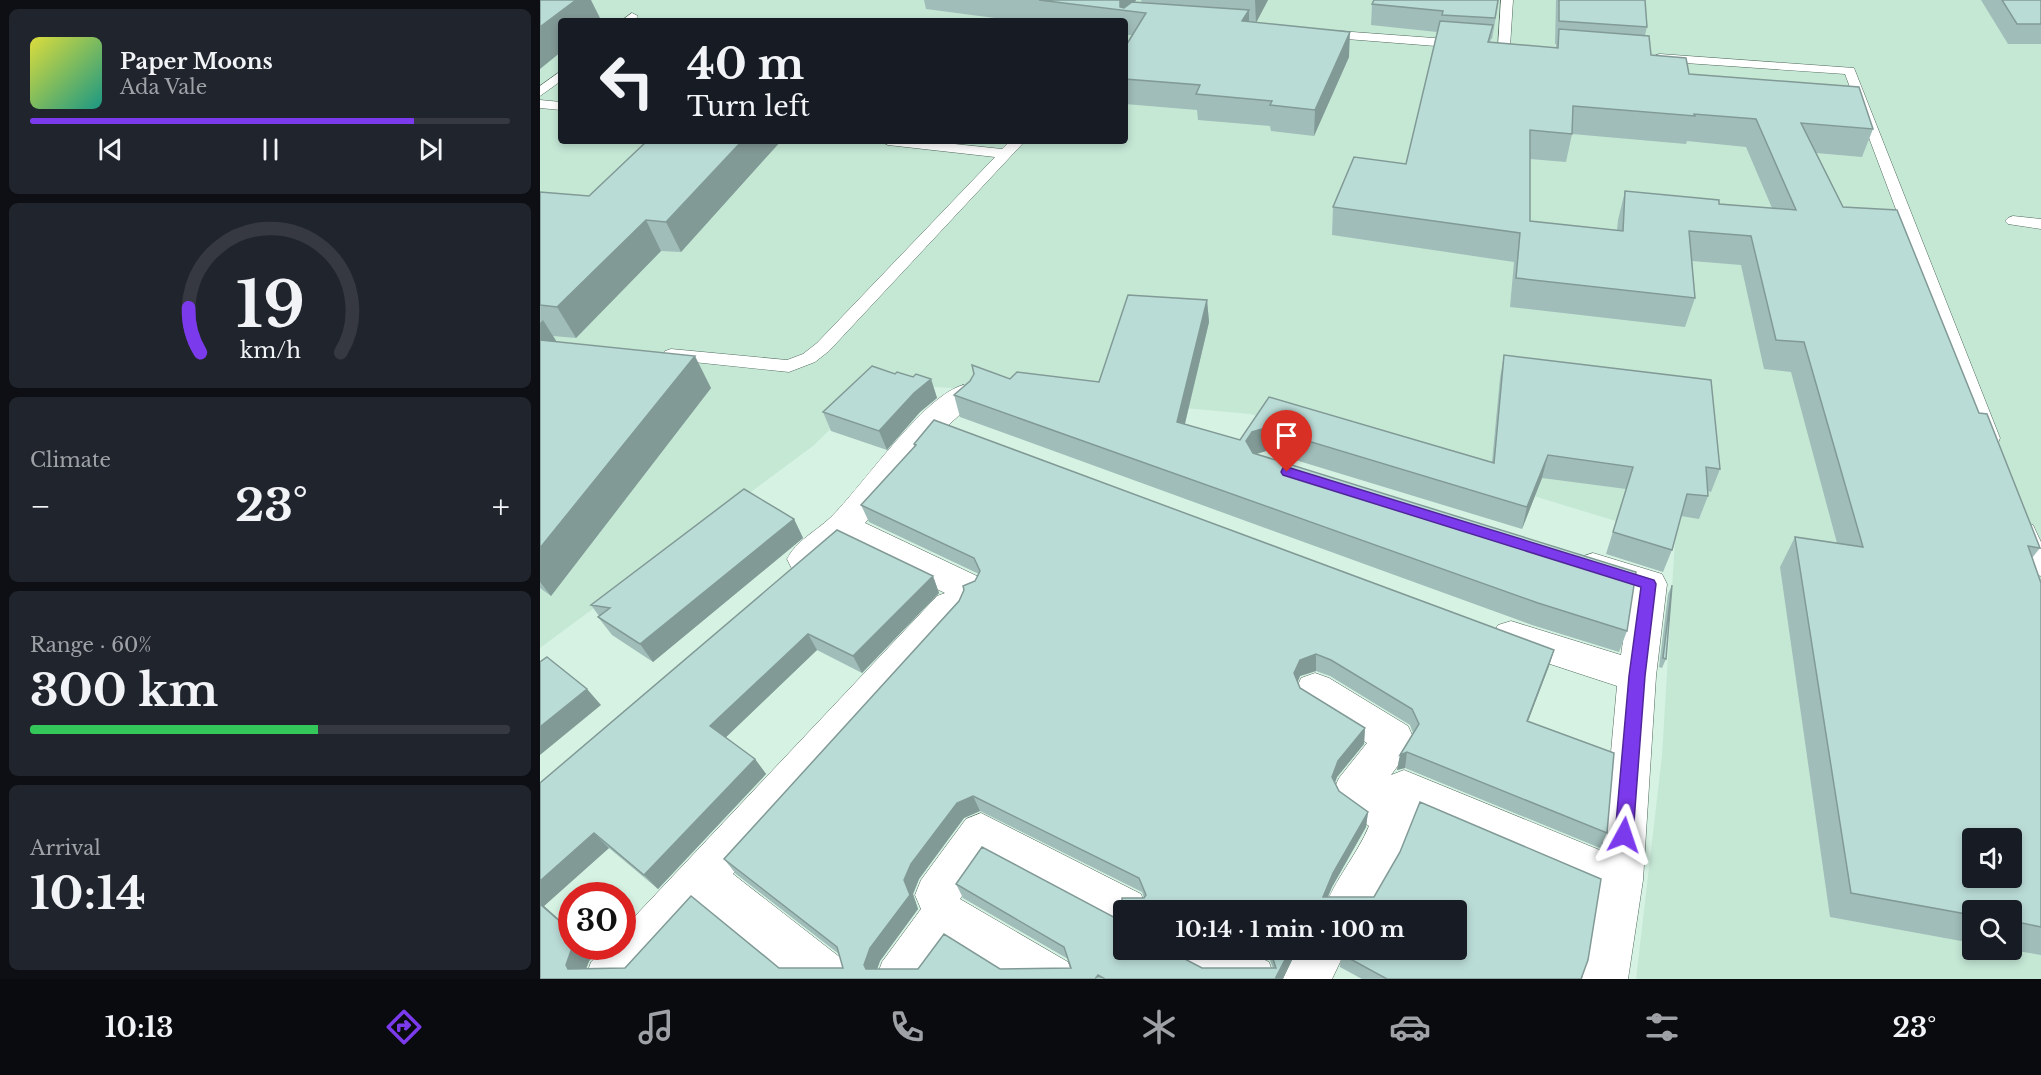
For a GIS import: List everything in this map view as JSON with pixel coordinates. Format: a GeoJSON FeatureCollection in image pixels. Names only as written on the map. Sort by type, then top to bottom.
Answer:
{"type":"FeatureCollection","features":[{"type":"Feature","properties":{"kind":"street"},"geometry":{"type":"LineString","coordinates":[[780,580],[842,527],[933,422],[963,395]]}},
{"type":"Feature","properties":{"kind":"street"},"geometry":{"type":"LineString","coordinates":[[933,422],[967,434]]}},
{"type":"Feature","properties":{"kind":"street"},"geometry":{"type":"LineString","coordinates":[[608,979],[958,597],[842,527]]}},
{"type":"Feature","properties":{"kind":"street"},"geometry":{"type":"LineString","coordinates":[[1558,556],[1649,584],[1637,676],[1621,880],[1605,979]]}},
{"type":"Feature","properties":{"kind":"street"},"geometry":{"type":"LineString","coordinates":[[1481,624],[1637,676]]}},
{"type":"Feature","properties":{"kind":"street"},"geometry":{"type":"LineString","coordinates":[[1315,690],[1394,739],[1354,791],[1393,818]]}},
{"type":"Feature","properties":{"kind":"street"},"geometry":{"type":"LineString","coordinates":[[1352,900],[1381,850],[1404,789],[1621,880]]}},
{"type":"Feature","properties":{"kind":"street"},"geometry":{"type":"LineString","coordinates":[[937,895],[981,833],[1113,904]]}},
{"type":"Feature","properties":{"kind":"street"},"geometry":{"type":"LineString","coordinates":[[701,877],[829,979]]}},
{"type":"Feature","properties":{"kind":"street"},"geometry":{"type":"LineString","coordinates":[[899,979],[944,915],[1051,979]]}},
{"type":"Feature","properties":{"kind":"street"},"geometry":{"type":"LineString","coordinates":[[1216,960],[1252,979]]}},
{"type":"Feature","properties":{"kind":"street"},"geometry":{"type":"LineString","coordinates":[[1306,979],[1317,960]]}},
{"type":"Feature","properties":{"kind":"lane"},"geometry":{"type":"LineString","coordinates":[[1306,33],[1499,46],[1507,0]]}},
{"type":"Feature","properties":{"kind":"lane"},"geometry":{"type":"LineString","coordinates":[[1647,57],[1850,71],[1994,447]]}},
{"type":"Feature","properties":{"kind":"lane"},"geometry":{"type":"LineString","coordinates":[[540,92],[558,77]]}},
{"type":"Feature","properties":{"kind":"lane"},"geometry":{"type":"LineString","coordinates":[[540,104],[558,106]]}},
{"type":"Feature","properties":{"kind":"lane"},"geometry":{"type":"LineString","coordinates":[[915,144],[1006,154]]}},
{"type":"Feature","properties":{"kind":"lane"},"geometry":{"type":"LineString","coordinates":[[658,354],[789,366],[809,358],[823,347],[1015,144]]}},
{"type":"Feature","properties":{"kind":"lane"},"geometry":{"type":"LineString","coordinates":[[2013,221],[2041,224]]}},
{"type":"Feature","properties":{"kind":"lane"},"geometry":{"type":"LineString","coordinates":[[2020,513],[2041,568]]}},
{"type":"Feature","properties":{"kind":"shaded area"},"geometry":{"type":"Polygon","coordinates":[[[540,0],[2041,0],[2041,979],[1636,979],[1662,756],[1675,539],[1458,473],[1250,414],[1009,392],[878,383],[813,446],[540,648],[540,0]]]}},
{"type":"Feature","properties":{"kind":"building"},"geometry":{"type":"Polygon","coordinates":[[[540,0],[576,0],[540,27],[540,0]]]}},
{"type":"Feature","properties":{"kind":"building"},"geometry":{"type":"Polygon","coordinates":[[[1039,0],[1120,0],[1120,7],[1124,8],[1132,2],[1249,10],[1242,21],[1350,32],[1315,110],[1270,105],[1272,101],[1196,94],[1200,85],[1128,79],[1128,42],[1146,13],[1039,0]]]}},
{"type":"Feature","properties":{"kind":"building"},"geometry":{"type":"Polygon","coordinates":[[[1374,0],[1498,0],[1495,18],[1442,15],[1443,11],[1372,4],[1374,0]]]}},
{"type":"Feature","properties":{"kind":"building"},"geometry":{"type":"Polygon","coordinates":[[[1559,0],[1645,0],[1647,27],[1559,21],[1559,0]]]}},
{"type":"Feature","properties":{"kind":"building"},"geometry":{"type":"Polygon","coordinates":[[[2002,0],[2041,0],[2041,24],[2017,24],[2002,0]]]}},
{"type":"Feature","properties":{"kind":"building"},"geometry":{"type":"Polygon","coordinates":[[[1440,21],[1493,25],[1488,42],[1558,48],[1559,29],[1649,36],[1651,55],[1686,58],[1689,74],[1859,87],[1873,129],[1801,123],[1843,207],[1897,210],[1979,413],[1987,414],[2040,548],[2028,546],[2041,583],[2041,927],[2022,923],[2022,900],[1962,900],[1962,913],[1851,893],[1795,537],[1863,547],[1804,342],[1776,340],[1751,236],[1689,231],[1695,298],[1516,278],[1520,233],[1333,207],[1354,157],[1406,164],[1440,21]],[[1573,106],[1572,134],[1530,130],[1530,221],[1623,231],[1625,191],[1719,200],[1719,204],[1796,210],[1756,119],[1694,114],[1695,116],[1573,106]]]}},
{"type":"Feature","properties":{"kind":"building"},"geometry":{"type":"Polygon","coordinates":[[[644,144],[739,144],[666,222],[646,220],[557,307],[540,305],[540,192],[589,196],[644,144]]]}},
{"type":"Feature","properties":{"kind":"building"},"geometry":{"type":"Polygon","coordinates":[[[1128,295],[1207,300],[1177,422],[1240,440],[1269,397],[1494,463],[1504,355],[1711,380],[1720,469],[1706,467],[1708,496],[1687,494],[1672,550],[1613,532],[1633,467],[1548,455],[1527,507],[1265,428],[1252,432],[1246,441],[1253,453],[1636,572],[1627,631],[1538,603],[954,395],[970,381],[974,374],[972,365],[1010,379],[1017,372],[1099,382],[1128,295]]]}},
{"type":"Feature","properties":{"kind":"building"},"geometry":{"type":"Polygon","coordinates":[[[540,340],[695,356],[540,548],[540,340]]]}},
{"type":"Feature","properties":{"kind":"building"},"geometry":{"type":"Polygon","coordinates":[[[872,366],[895,374],[897,372],[913,377],[916,374],[931,379],[914,393],[879,431],[823,412],[872,366]]]}},
{"type":"Feature","properties":{"kind":"building"},"geometry":{"type":"Polygon","coordinates":[[[934,420],[1554,650],[1527,721],[1614,753],[1607,833],[1407,752],[1400,755],[1419,724],[1412,709],[1331,660],[1316,654],[1300,660],[1294,673],[1300,688],[1365,728],[1338,761],[1332,777],[1339,791],[1368,812],[1333,873],[1323,897],[1374,897],[1400,852],[1420,802],[1601,879],[1588,960],[1581,979],[1387,979],[1352,960],[1467,960],[1467,900],[1122,900],[1122,898],[1144,898],[1146,895],[1139,878],[973,796],[957,803],[911,864],[904,880],[910,895],[870,948],[864,965],[866,969],[918,969],[944,934],[1000,969],[1071,968],[1064,947],[956,884],[982,847],[1113,917],[1113,960],[1187,960],[1202,968],[1276,968],[1273,960],[1285,960],[1275,979],[1105,979],[1098,975],[1095,979],[540,979],[540,904],[558,920],[558,960],[568,960],[566,965],[568,969],[625,968],[632,960],[636,960],[636,956],[691,896],[779,968],[843,968],[837,947],[724,859],[959,601],[964,590],[963,586],[975,581],[980,571],[974,558],[861,505],[916,445],[914,444],[934,420]]]}},
{"type":"Feature","properties":{"kind":"building"},"geometry":{"type":"Polygon","coordinates":[[[744,489],[794,519],[640,644],[598,617],[610,608],[591,605],[744,489]]]}},
{"type":"Feature","properties":{"kind":"building"},"geometry":{"type":"Polygon","coordinates":[[[837,530],[933,576],[853,656],[808,634],[710,726],[755,759],[644,875],[594,833],[540,881],[540,783],[837,530]]]}},
{"type":"Feature","properties":{"kind":"building"},"geometry":{"type":"Polygon","coordinates":[[[1672,585],[1666,659],[1663,658],[1672,585]]]}},
{"type":"Feature","properties":{"kind":"building"},"geometry":{"type":"Polygon","coordinates":[[[547,657],[587,689],[540,727],[540,662],[547,657]]]}},
{"type":"Feature","properties":{"kind":"route"},"geometry":{"type":"LineString","coordinates":[[1287,472],[1649,584],[1637,676],[1624,835]]}}]}
